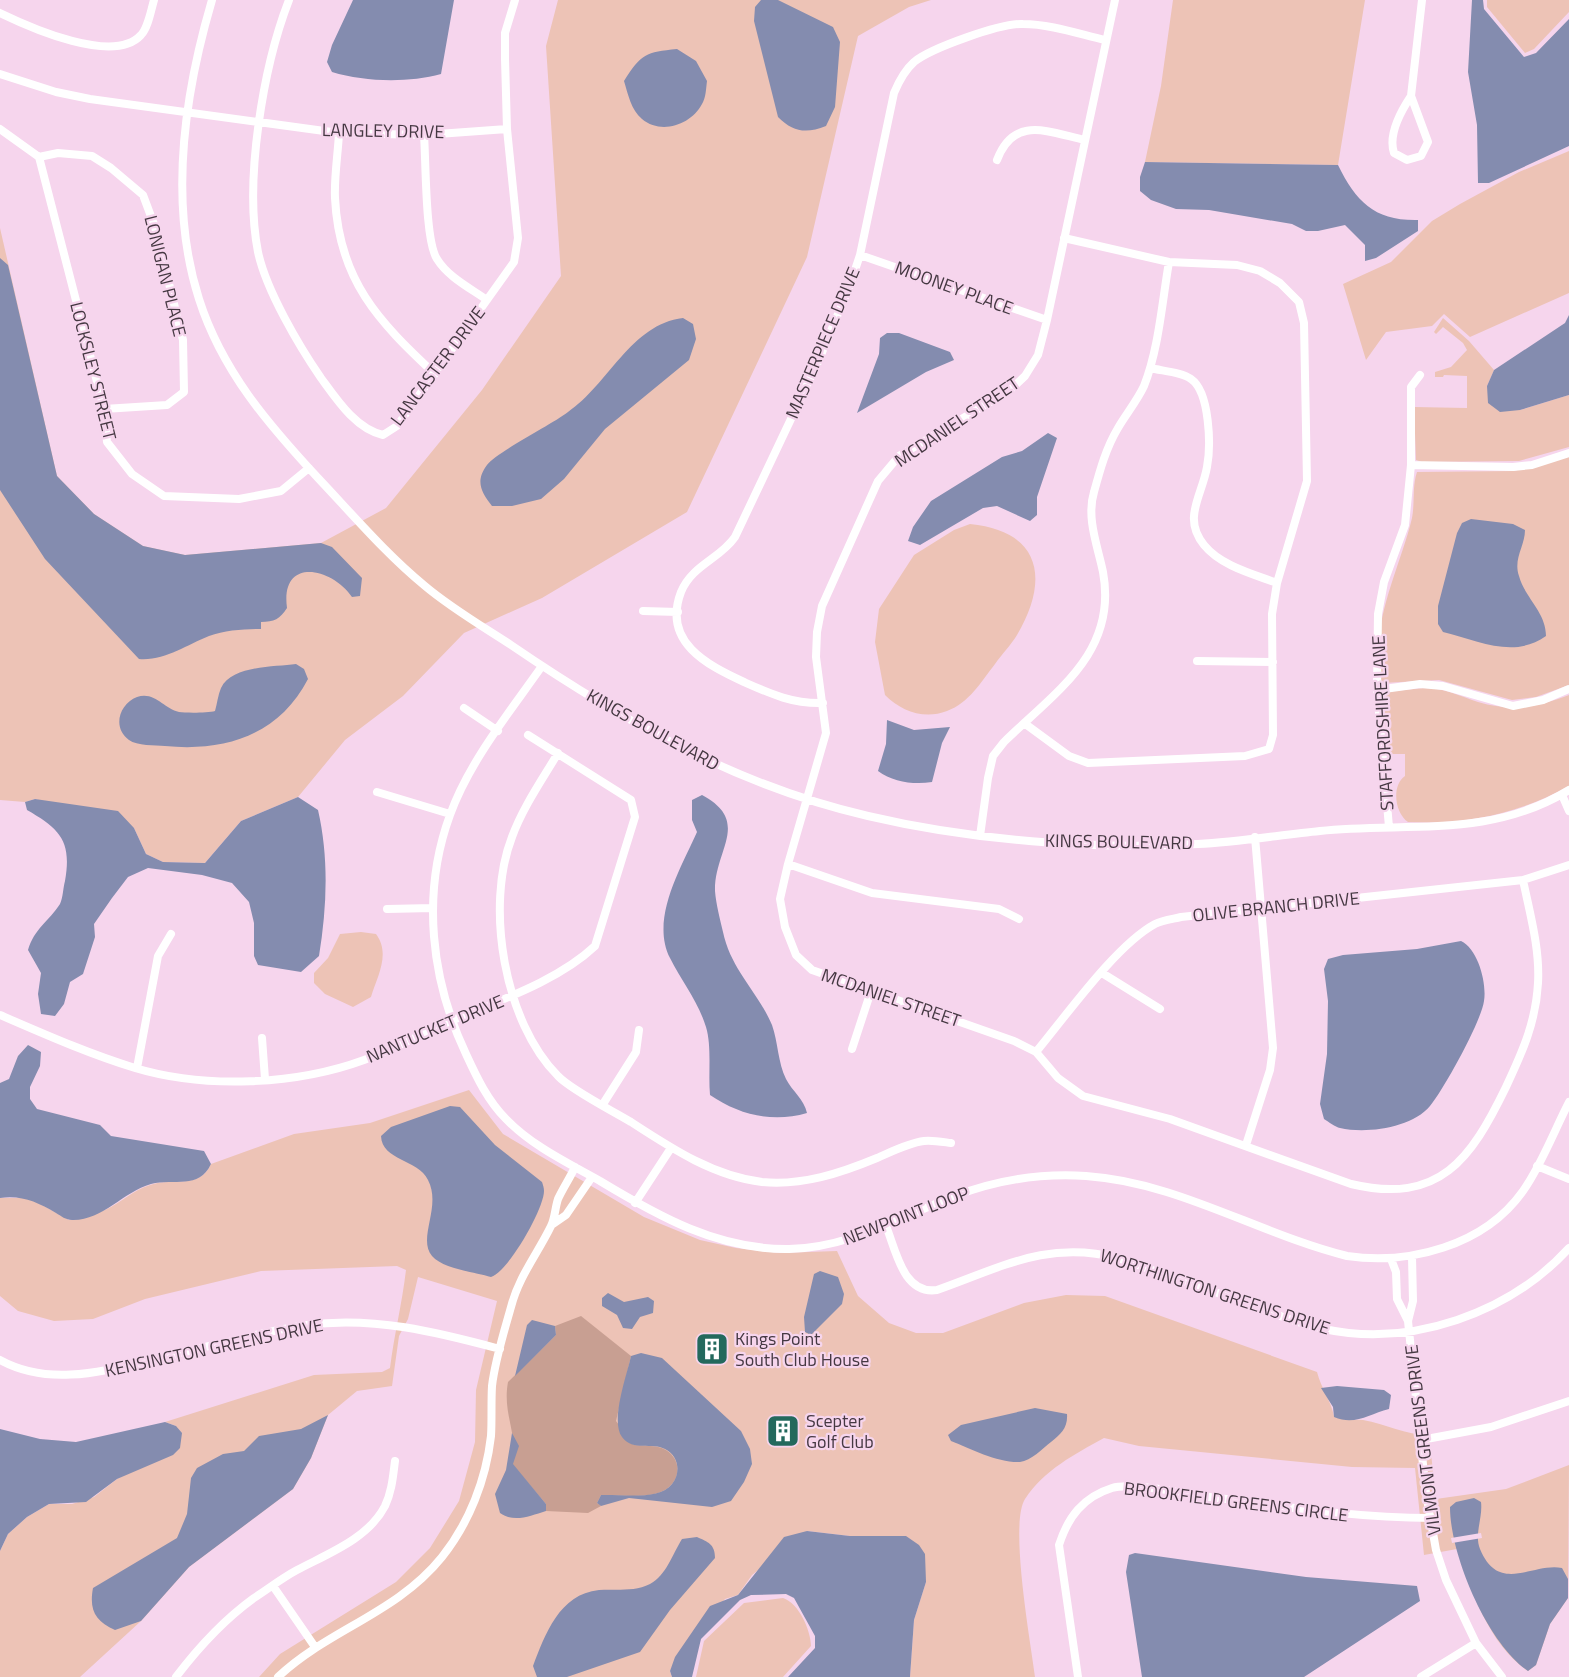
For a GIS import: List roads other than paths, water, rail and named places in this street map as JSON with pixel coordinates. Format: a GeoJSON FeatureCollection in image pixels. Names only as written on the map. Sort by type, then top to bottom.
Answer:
{"type":"FeatureCollection","features":[{"type":"Feature","properties":{"kind":"street"},"geometry":{"type":"LineString","coordinates":[[0,13],[32,28],[99,47],[115,48],[143,34],[154,0]]}},
{"type":"Feature","properties":{"kind":"street","name":"KINGS BOULEVARD"},"geometry":{"type":"LineString","coordinates":[[212,0],[197,49],[182,188],[185,231],[200,302],[231,372],[256,409],[309,468],[366,530],[426,588],[542,666],[669,743],[727,770],[863,816],[980,836],[1115,844],[1198,844],[1255,837],[1389,827],[1460,827],[1492,822],[1531,809],[1565,792]]}},
{"type":"Feature","properties":{"kind":"street","name":"LANCASTER DRIVE"},"geometry":{"type":"LineString","coordinates":[[289,0],[281,22],[259,121],[253,202],[259,253],[275,295],[304,353],[332,394],[367,432],[383,435],[397,426],[514,262],[518,238],[507,129],[505,33],[514,0]]}},
{"type":"Feature","properties":{"kind":"street","name":"MCDANIEL STREET"},"geometry":{"type":"LineString","coordinates":[[1115,0],[1038,355],[1025,376],[1010,391],[899,456],[878,481],[835,576],[819,620],[816,657],[826,733],[780,899],[785,927],[795,955],[812,970],[1014,1041],[1036,1052],[1059,1078],[1083,1096],[1170,1119],[1351,1184],[1377,1189],[1415,1186],[1441,1175],[1461,1161],[1483,1134],[1524,1048],[1537,1001],[1538,964],[1523,880]]}},
{"type":"Feature","properties":{"kind":"street"},"geometry":{"type":"LineString","coordinates":[[1412,96],[1404,106],[1392,146],[1394,153],[1407,160],[1420,156],[1428,142],[1412,96],[1422,0]]}},
{"type":"Feature","properties":{"kind":"street","name":"MASTERPIECE DRIVE"},"geometry":{"type":"LineString","coordinates":[[823,703],[787,700],[705,663],[685,642],[679,627],[678,612],[681,593],[690,575],[724,549],[740,529],[818,362],[860,255],[891,101],[898,83],[913,63],[937,49],[1012,24],[1029,24],[1105,40]]}},
{"type":"Feature","properties":{"kind":"street","name":"LANGLEY DRIVE"},"geometry":{"type":"LineString","coordinates":[[0,74],[56,92],[90,99],[339,133],[424,135],[507,129]]}},
{"type":"Feature","properties":{"kind":"street"},"geometry":{"type":"LineString","coordinates":[[0,129],[39,158]]}},
{"type":"Feature","properties":{"kind":"street"},"geometry":{"type":"LineString","coordinates":[[997,160],[1005,142],[1024,131],[1041,130],[1085,140]]}},
{"type":"Feature","properties":{"kind":"street"},"geometry":{"type":"LineString","coordinates":[[339,133],[335,197],[341,245],[360,292],[396,338],[435,374]]}},
{"type":"Feature","properties":{"kind":"street"},"geometry":{"type":"LineString","coordinates":[[424,135],[432,240],[436,258],[447,271],[487,300]]}},
{"type":"Feature","properties":{"kind":"street","name":"LONIGAN PLACE"},"geometry":{"type":"LineString","coordinates":[[39,158],[58,153],[92,156],[111,168],[142,195],[155,227],[183,340],[184,392],[167,405],[104,409]]}},
{"type":"Feature","properties":{"kind":"street","name":"LOCKSLEY STREET"},"geometry":{"type":"LineString","coordinates":[[39,158],[104,409],[107,442],[132,474],[164,496],[239,499],[281,491],[309,468]]}},
{"type":"Feature","properties":{"kind":"street"},"geometry":{"type":"LineString","coordinates":[[1024,723],[1069,756],[1088,763],[1245,756],[1269,749],[1273,735],[1272,614],[1277,583],[1307,481],[1304,323],[1299,302],[1280,283],[1260,271],[1237,265],[1169,262],[1064,238]]}},
{"type":"Feature","properties":{"kind":"street","name":"MOONEY PLACE"},"geometry":{"type":"LineString","coordinates":[[860,255],[1047,320]]}},
{"type":"Feature","properties":{"kind":"street"},"geometry":{"type":"LineString","coordinates":[[980,836],[993,756],[1088,659],[1104,622],[1103,575],[1092,523],[1092,496],[1116,431],[1142,389],[1150,368],[1169,262]]}},
{"type":"Feature","properties":{"kind":"street"},"geometry":{"type":"LineString","coordinates":[[1150,368],[1191,378],[1203,395],[1208,420],[1208,466],[1193,509],[1193,527],[1205,546],[1230,566],[1277,583]]}},
{"type":"Feature","properties":{"kind":"street","name":"STAFFORDSHIRE LANE"},"geometry":{"type":"LineString","coordinates":[[1389,827],[1377,690],[1378,614],[1384,582],[1405,525],[1411,465],[1411,387],[1420,375]]}},
{"type":"Feature","properties":{"kind":"street"},"geometry":{"type":"LineString","coordinates":[[1411,465],[1513,467],[1532,465],[1569,453]]}},
{"type":"Feature","properties":{"kind":"street"},"geometry":{"type":"LineString","coordinates":[[643,611],[678,612]]}},
{"type":"Feature","properties":{"kind":"street"},"geometry":{"type":"LineString","coordinates":[[1197,661],[1273,662]]}},
{"type":"Feature","properties":{"kind":"street","name":"NEWPOINT LOOP"},"geometry":{"type":"LineString","coordinates":[[542,666],[464,782],[450,814],[439,850],[433,908],[438,976],[451,1022],[485,1094],[506,1119],[524,1135],[575,1167],[635,1203],[685,1229],[756,1247],[789,1249],[819,1246],[843,1241],[886,1226],[985,1185],[1019,1178],[1085,1176],[1146,1185],[1324,1251],[1369,1260],[1412,1257],[1434,1252],[1467,1238],[1499,1216],[1522,1192],[1569,1102]]}},
{"type":"Feature","properties":{"kind":"street"},"geometry":{"type":"LineString","coordinates":[[1377,690],[1420,684],[1443,686],[1514,706],[1543,700],[1569,689]]}},
{"type":"Feature","properties":{"kind":"street"},"geometry":{"type":"LineString","coordinates":[[464,708],[498,731]]}},
{"type":"Feature","properties":{"kind":"street","name":"NANTUCKET DRIVE"},"geometry":{"type":"LineString","coordinates":[[0,1016],[137,1068],[189,1078],[265,1079],[305,1075],[363,1061],[513,996],[583,958],[595,946],[635,817],[631,800],[528,735]]}},
{"type":"Feature","properties":{"kind":"street"},"geometry":{"type":"LineString","coordinates":[[558,753],[520,817],[503,868],[499,904],[501,944],[513,996],[532,1038],[558,1077],[671,1148],[710,1168],[762,1182],[789,1182],[821,1178],[924,1141],[951,1143]]}},
{"type":"Feature","properties":{"kind":"street"},"geometry":{"type":"LineString","coordinates":[[377,792],[450,814]]}},
{"type":"Feature","properties":{"kind":"street"},"geometry":{"type":"LineString","coordinates":[[1565,792],[1569,811]]}},
{"type":"Feature","properties":{"kind":"street"},"geometry":{"type":"LineString","coordinates":[[1246,1145],[1270,1070],[1273,1048],[1255,837]]}},
{"type":"Feature","properties":{"kind":"street"},"geometry":{"type":"LineString","coordinates":[[788,864],[872,893],[999,909],[1019,919]]}},
{"type":"Feature","properties":{"kind":"street","name":"OLIVE BRANCH DRIVE"},"geometry":{"type":"LineString","coordinates":[[1036,1052],[1102,973],[1139,934],[1157,923],[1182,917],[1523,880],[1569,865]]}},
{"type":"Feature","properties":{"kind":"street"},"geometry":{"type":"LineString","coordinates":[[387,909],[433,908]]}},
{"type":"Feature","properties":{"kind":"street"},"geometry":{"type":"LineString","coordinates":[[137,1068],[158,956],[171,934]]}},
{"type":"Feature","properties":{"kind":"street"},"geometry":{"type":"LineString","coordinates":[[1102,973],[1160,1009]]}},
{"type":"Feature","properties":{"kind":"street"},"geometry":{"type":"LineString","coordinates":[[852,1049],[871,992]]}},
{"type":"Feature","properties":{"kind":"street"},"geometry":{"type":"LineString","coordinates":[[603,1104],[636,1052],[639,1030]]}},
{"type":"Feature","properties":{"kind":"street"},"geometry":{"type":"LineString","coordinates":[[262,1038],[265,1079]]}},
{"type":"Feature","properties":{"kind":"street"},"geometry":{"type":"LineString","coordinates":[[635,1203],[671,1148]]}},
{"type":"Feature","properties":{"kind":"street"},"geometry":{"type":"LineString","coordinates":[[1537,1166],[1569,1179]]}},
{"type":"Feature","properties":{"kind":"street"},"geometry":{"type":"LineString","coordinates":[[278,1677],[315,1647],[384,1609],[408,1591],[436,1564],[458,1533],[474,1501],[485,1466],[491,1437],[492,1388],[518,1285],[553,1224],[558,1199],[575,1167]]}},
{"type":"Feature","properties":{"kind":"street"},"geometry":{"type":"LineString","coordinates":[[553,1224],[566,1215],[592,1177]]}},
{"type":"Feature","properties":{"kind":"street","name":"WORTHINGTON GREENS DRIVE"},"geometry":{"type":"LineString","coordinates":[[886,1226],[907,1277],[913,1284],[926,1290],[937,1290],[1028,1256],[1062,1251],[1088,1251],[1118,1258],[1325,1329],[1365,1334],[1410,1331],[1456,1320],[1491,1306],[1538,1277],[1569,1248]]}},
{"type":"Feature","properties":{"kind":"street"},"geometry":{"type":"LineString","coordinates":[[1408,1321],[1413,1301],[1412,1257]]}},
{"type":"Feature","properties":{"kind":"street"},"geometry":{"type":"LineString","coordinates":[[1392,1259],[1396,1272],[1397,1299],[1408,1321],[1410,1331]]}},
{"type":"Feature","properties":{"kind":"street","name":"KENSINGTON GREENS DRIVE"},"geometry":{"type":"LineString","coordinates":[[0,1360],[32,1372],[76,1375],[280,1330],[334,1323],[395,1325],[429,1330],[500,1349]]}},
{"type":"Feature","properties":{"kind":"street","name":"VILMONT GREENS DRIVE"},"geometry":{"type":"LineString","coordinates":[[1410,1331],[1426,1493],[1439,1560],[1476,1643],[1502,1677]]}},
{"type":"Feature","properties":{"kind":"street"},"geometry":{"type":"LineString","coordinates":[[1421,1440],[1491,1427],[1569,1401]]}},
{"type":"Feature","properties":{"kind":"street"},"geometry":{"type":"LineString","coordinates":[[177,1677],[225,1623],[273,1586],[296,1571],[328,1556],[355,1538],[384,1508],[391,1491],[395,1461]]}},
{"type":"Feature","properties":{"kind":"street","name":"BROOKFIELD GREENS CIRCLE"},"geometry":{"type":"LineString","coordinates":[[1078,1677],[1059,1545],[1065,1526],[1084,1500],[1114,1487],[1153,1489],[1368,1518],[1432,1518]]}},
{"type":"Feature","properties":{"kind":"street"},"geometry":{"type":"LineString","coordinates":[[273,1586],[315,1647]]}},
{"type":"Feature","properties":{"kind":"street"},"geometry":{"type":"LineString","coordinates":[[1421,1677],[1476,1643]]}},
{"type":"Feature","properties":{"kind":"water"},"geometry":{"type":"Polygon","coordinates":[[[353,0],[454,0],[441,74],[415,79],[386,80],[358,78],[332,72],[327,62],[332,45],[353,0]]]}},
{"type":"Feature","properties":{"kind":"water"},"geometry":{"type":"Polygon","coordinates":[[[761,0],[778,0],[833,27],[840,42],[835,107],[826,126],[806,131],[800,130],[789,126],[778,117],[754,21],[755,7],[761,0]]]}},
{"type":"Feature","properties":{"kind":"water"},"geometry":{"type":"Polygon","coordinates":[[[1472,0],[1483,0],[1484,9],[1524,57],[1536,53],[1569,19],[1569,146],[1489,183],[1478,183],[1477,125],[1468,72],[1472,0]]]}},
{"type":"Feature","properties":{"kind":"water"},"geometry":{"type":"Polygon","coordinates":[[[677,49],[696,61],[707,81],[705,96],[697,111],[683,122],[666,127],[650,124],[635,111],[624,81],[635,65],[645,56],[658,51],[677,49]]]}},
{"type":"Feature","properties":{"kind":"water"},"geometry":{"type":"Polygon","coordinates":[[[1145,162],[1338,165],[1352,189],[1369,207],[1390,217],[1418,220],[1418,231],[1376,258],[1365,261],[1365,245],[1345,225],[1318,231],[1306,231],[1292,224],[1209,210],[1176,209],[1151,200],[1140,191],[1140,177],[1145,162]]]}},
{"type":"Feature","properties":{"kind":"water"},"geometry":{"type":"Polygon","coordinates":[[[0,258],[8,265],[57,476],[94,514],[143,546],[185,555],[321,543],[332,547],[362,578],[360,596],[352,597],[332,579],[320,574],[309,572],[299,574],[291,581],[287,592],[287,608],[276,619],[261,622],[261,629],[222,632],[158,658],[139,659],[45,559],[0,490],[0,258]]]}},
{"type":"Feature","properties":{"kind":"water"},"geometry":{"type":"Polygon","coordinates":[[[1569,315],[1569,395],[1520,410],[1500,412],[1488,403],[1487,386],[1494,370],[1565,323],[1569,315]]]}},
{"type":"Feature","properties":{"kind":"water"},"geometry":{"type":"Polygon","coordinates":[[[683,318],[693,324],[696,339],[689,360],[605,429],[564,479],[541,499],[512,506],[492,506],[485,496],[480,481],[487,465],[501,453],[568,412],[596,387],[634,343],[649,331],[683,318]]]}},
{"type":"Feature","properties":{"kind":"water"},"geometry":{"type":"Polygon","coordinates":[[[887,333],[899,333],[950,352],[954,360],[926,372],[857,413],[879,354],[880,338],[887,333]]]}},
{"type":"Feature","properties":{"kind":"water"},"geometry":{"type":"Polygon","coordinates":[[[1048,433],[1057,438],[1037,497],[1037,515],[1030,521],[997,506],[983,508],[920,545],[908,541],[913,527],[931,501],[1002,457],[1022,451],[1048,433]]]}},
{"type":"Feature","properties":{"kind":"water"},"geometry":{"type":"Polygon","coordinates":[[[1471,519],[1513,524],[1525,530],[1518,558],[1518,570],[1522,584],[1543,620],[1546,636],[1534,643],[1509,647],[1496,646],[1443,632],[1438,624],[1438,606],[1457,533],[1462,523],[1471,519]]]}},
{"type":"Feature","properties":{"kind":"water"},"geometry":{"type":"Polygon","coordinates":[[[296,664],[304,669],[308,679],[296,698],[282,714],[248,736],[209,746],[146,745],[129,740],[121,729],[119,723],[122,711],[131,700],[137,697],[149,696],[179,712],[215,711],[221,688],[234,675],[255,668],[296,664]]]}},
{"type":"Feature","properties":{"kind":"water"},"geometry":{"type":"Polygon","coordinates":[[[887,720],[914,730],[950,727],[942,743],[932,782],[904,782],[878,771],[886,744],[887,720]]]}},
{"type":"Feature","properties":{"kind":"water"},"geometry":{"type":"Polygon","coordinates":[[[702,795],[717,805],[725,816],[728,826],[727,838],[716,876],[715,891],[727,946],[738,969],[772,1025],[783,1073],[807,1113],[782,1117],[757,1115],[733,1108],[710,1095],[709,1043],[706,1027],[694,1000],[670,958],[665,943],[664,927],[670,894],[697,832],[692,820],[692,800],[702,795]]]}},
{"type":"Feature","properties":{"kind":"water"},"geometry":{"type":"Polygon","coordinates":[[[298,797],[318,810],[324,846],[326,883],[319,956],[301,972],[258,965],[254,956],[254,923],[249,902],[232,883],[202,875],[148,868],[128,877],[94,924],[95,937],[83,974],[70,982],[64,1004],[55,1016],[41,1014],[38,994],[41,973],[28,950],[34,936],[61,902],[67,856],[65,846],[55,830],[27,810],[25,802],[35,799],[118,811],[134,828],[146,854],[163,862],[205,863],[241,821],[298,797]]]}},
{"type":"Feature","properties":{"kind":"water"},"geometry":{"type":"Polygon","coordinates":[[[1461,941],[1467,945],[1477,959],[1483,976],[1484,1001],[1461,1055],[1430,1106],[1412,1120],[1388,1128],[1351,1130],[1334,1126],[1324,1119],[1320,1104],[1327,1054],[1328,1001],[1324,969],[1328,959],[1343,955],[1417,949],[1461,941]]]}},
{"type":"Feature","properties":{"kind":"water"},"geometry":{"type":"Polygon","coordinates":[[[28,1045],[41,1052],[40,1066],[30,1087],[30,1099],[37,1109],[100,1125],[111,1136],[204,1151],[211,1164],[206,1172],[200,1177],[185,1182],[151,1184],[131,1193],[103,1211],[83,1219],[68,1219],[29,1200],[0,1198],[0,1083],[9,1079],[18,1056],[28,1045]]]}},
{"type":"Feature","properties":{"kind":"water"},"geometry":{"type":"Polygon","coordinates":[[[450,1106],[460,1107],[495,1145],[542,1182],[543,1186],[542,1200],[524,1239],[506,1264],[491,1277],[451,1267],[432,1256],[427,1240],[432,1201],[432,1190],[428,1180],[417,1168],[387,1150],[381,1136],[391,1127],[450,1106]]]}},
{"type":"Feature","properties":{"kind":"water"},"geometry":{"type":"Polygon","coordinates":[[[820,1271],[838,1277],[844,1294],[842,1304],[811,1335],[805,1332],[804,1317],[814,1274],[820,1271]]]}},
{"type":"Feature","properties":{"kind":"water"},"geometry":{"type":"Polygon","coordinates":[[[608,1293],[624,1302],[648,1297],[654,1301],[653,1313],[640,1317],[632,1329],[623,1328],[617,1315],[602,1306],[602,1298],[608,1293]]]}},
{"type":"Feature","properties":{"kind":"water"},"geometry":{"type":"Polygon","coordinates":[[[532,1320],[555,1326],[556,1335],[515,1376],[527,1325],[532,1320]]]}},
{"type":"Feature","properties":{"kind":"water"},"geometry":{"type":"Polygon","coordinates":[[[641,1353],[662,1358],[741,1431],[750,1449],[752,1464],[744,1482],[731,1501],[712,1507],[629,1498],[601,1506],[597,1503],[601,1495],[658,1493],[672,1484],[677,1475],[676,1460],[670,1452],[660,1447],[637,1446],[626,1442],[619,1430],[619,1409],[631,1356],[641,1353]]]}},
{"type":"Feature","properties":{"kind":"water"},"geometry":{"type":"Polygon","coordinates":[[[1337,1386],[1384,1390],[1391,1395],[1389,1409],[1355,1420],[1334,1417],[1333,1407],[1321,1388],[1337,1386]]]}},
{"type":"Feature","properties":{"kind":"water"},"geometry":{"type":"Polygon","coordinates":[[[1035,1408],[1067,1414],[1066,1423],[1058,1436],[1037,1454],[1024,1461],[1012,1462],[985,1455],[951,1441],[948,1435],[961,1425],[1035,1408]]]}},
{"type":"Feature","properties":{"kind":"water"},"geometry":{"type":"Polygon","coordinates":[[[328,1415],[311,1458],[293,1489],[189,1567],[141,1621],[115,1630],[98,1619],[92,1603],[93,1588],[177,1538],[187,1514],[191,1478],[197,1468],[223,1454],[244,1451],[259,1436],[301,1429],[328,1415]]]}},
{"type":"Feature","properties":{"kind":"water"},"geometry":{"type":"Polygon","coordinates":[[[165,1422],[176,1426],[182,1433],[180,1448],[173,1455],[117,1479],[86,1502],[49,1504],[27,1517],[8,1534],[0,1551],[0,1429],[40,1439],[76,1442],[165,1422]]]}},
{"type":"Feature","properties":{"kind":"water"},"geometry":{"type":"Polygon","coordinates":[[[512,1433],[519,1446],[513,1464],[546,1504],[546,1511],[522,1518],[511,1518],[500,1513],[495,1494],[506,1470],[512,1433]]]}},
{"type":"Feature","properties":{"kind":"water"},"geometry":{"type":"Polygon","coordinates":[[[1474,1498],[1481,1502],[1478,1543],[1488,1563],[1497,1571],[1517,1574],[1551,1567],[1562,1568],[1568,1579],[1568,1598],[1550,1624],[1536,1665],[1528,1671],[1513,1658],[1485,1619],[1456,1549],[1450,1507],[1456,1502],[1474,1498]]]}},
{"type":"Feature","properties":{"kind":"water"},"geometry":{"type":"Polygon","coordinates":[[[807,1531],[850,1536],[906,1536],[919,1545],[925,1554],[926,1582],[914,1620],[910,1677],[788,1677],[815,1648],[815,1636],[794,1598],[786,1594],[751,1595],[740,1600],[701,1639],[692,1677],[672,1677],[670,1671],[675,1657],[710,1606],[738,1595],[784,1537],[807,1531]]]}},
{"type":"Feature","properties":{"kind":"water"},"geometry":{"type":"Polygon","coordinates":[[[697,1537],[708,1542],[715,1553],[715,1558],[670,1610],[640,1652],[567,1677],[537,1677],[533,1666],[549,1629],[564,1608],[574,1599],[585,1593],[599,1590],[631,1589],[650,1584],[665,1570],[682,1539],[697,1537]]]}},
{"type":"Feature","properties":{"kind":"water"},"geometry":{"type":"Polygon","coordinates":[[[1135,1553],[1306,1577],[1417,1586],[1420,1601],[1304,1677],[1142,1677],[1126,1572],[1129,1555],[1135,1553]]]}},
{"type":"Feature","properties":{"kind":"place","name":"Kings Point South Club House"},"geometry":{"type":"Point","coordinates":[712,1349]}},
{"type":"Feature","properties":{"kind":"place","name":"Scepter Golf Club"},"geometry":{"type":"Point","coordinates":[783,1431]}}]}
